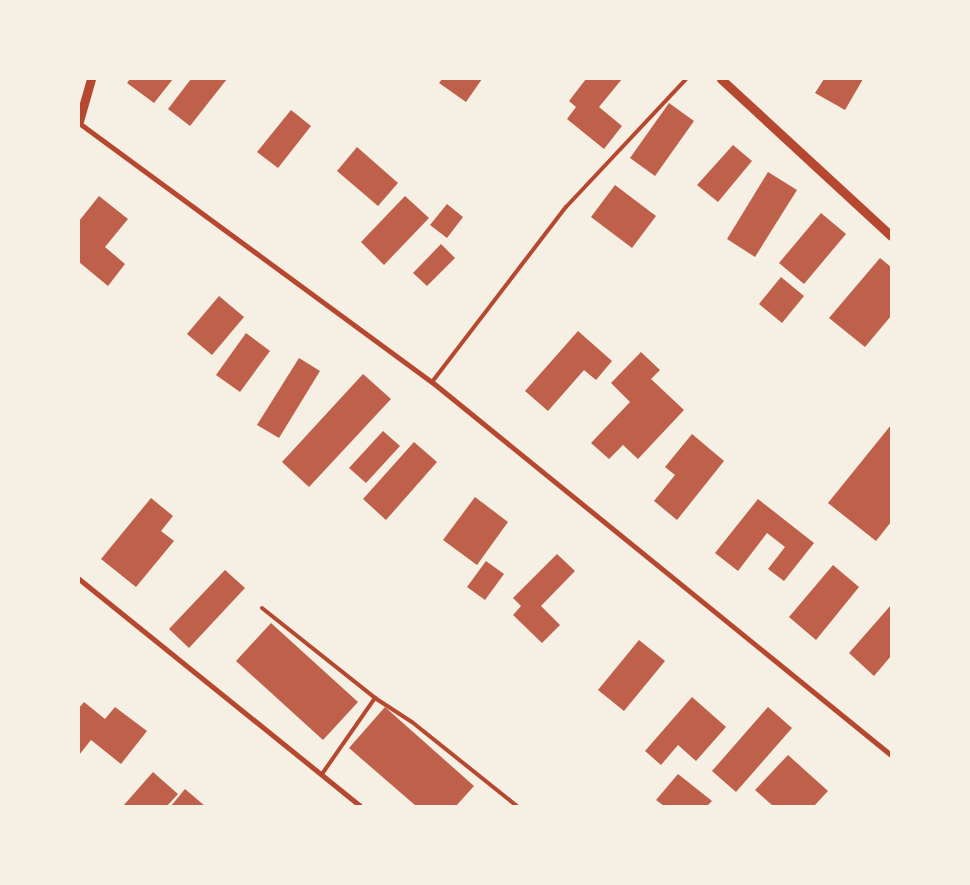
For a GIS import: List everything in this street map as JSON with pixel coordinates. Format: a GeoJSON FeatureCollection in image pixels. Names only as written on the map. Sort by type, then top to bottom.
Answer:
{"type":"FeatureCollection","features":[{"type":"Feature","properties":{"kind":"street"},"geometry":{"type":"LineString","coordinates":[[91,79],[79,122],[432,382],[891,755]]}},
{"type":"Feature","properties":{"kind":"street"},"geometry":{"type":"LineString","coordinates":[[721,79],[891,236]]}},
{"type":"Feature","properties":{"kind":"street"},"geometry":{"type":"LineString","coordinates":[[79,579],[360,806]]}},
{"type":"Feature","properties":{"kind":"lane"},"geometry":{"type":"LineString","coordinates":[[432,382],[566,207],[686,79]]}},
{"type":"Feature","properties":{"kind":"lane"},"geometry":{"type":"LineString","coordinates":[[262,608],[375,698],[412,722],[517,806]]}},
{"type":"Feature","properties":{"kind":"lane"},"geometry":{"type":"LineString","coordinates":[[322,774],[375,698]]}},
{"type":"Feature","properties":{"kind":"building"},"geometry":{"type":"Polygon","coordinates":[[[130,79],[173,79],[154,103],[127,83],[130,79]]]}},
{"type":"Feature","properties":{"kind":"building"},"geometry":{"type":"Polygon","coordinates":[[[191,79],[227,79],[190,126],[168,109],[191,79]]]}},
{"type":"Feature","properties":{"kind":"building"},"geometry":{"type":"Polygon","coordinates":[[[442,79],[482,79],[466,102],[439,83],[442,79]]]}},
{"type":"Feature","properties":{"kind":"building"},"geometry":{"type":"Polygon","coordinates":[[[586,79],[622,79],[599,107],[622,126],[604,149],[567,119],[576,107],[569,101],[586,79]]]}},
{"type":"Feature","properties":{"kind":"building"},"geometry":{"type":"Polygon","coordinates":[[[824,79],[863,79],[845,110],[815,93],[824,79]]]}},
{"type":"Feature","properties":{"kind":"building"},"geometry":{"type":"Polygon","coordinates":[[[669,103],[694,121],[655,176],[630,158],[669,103]]]}},
{"type":"Feature","properties":{"kind":"building"},"geometry":{"type":"Polygon","coordinates":[[[291,110],[311,126],[278,168],[257,152],[291,110]]]}},
{"type":"Feature","properties":{"kind":"building"},"geometry":{"type":"Polygon","coordinates":[[[733,145],[752,161],[718,202],[697,185],[733,145]]]}},
{"type":"Feature","properties":{"kind":"building"},"geometry":{"type":"Polygon","coordinates":[[[357,147],[398,183],[378,206],[337,171],[357,147]]]}},
{"type":"Feature","properties":{"kind":"building"},"geometry":{"type":"Polygon","coordinates":[[[768,172],[797,190],[755,257],[727,239],[768,172]]]}},
{"type":"Feature","properties":{"kind":"building"},"geometry":{"type":"Polygon","coordinates":[[[615,185],[656,216],[632,248],[591,217],[615,185]]]}},
{"type":"Feature","properties":{"kind":"building"},"geometry":{"type":"Polygon","coordinates":[[[99,196],[128,219],[105,247],[125,264],[108,286],[79,262],[79,221],[99,196]]]}},
{"type":"Feature","properties":{"kind":"building"},"geometry":{"type":"Polygon","coordinates":[[[405,196],[429,218],[384,265],[361,242],[405,196]]]}},
{"type":"Feature","properties":{"kind":"building"},"geometry":{"type":"Polygon","coordinates":[[[447,204],[463,217],[447,238],[430,225],[447,204]]]}},
{"type":"Feature","properties":{"kind":"building"},"geometry":{"type":"Polygon","coordinates":[[[821,213],[846,234],[804,284],[779,263],[821,213]]]}},
{"type":"Feature","properties":{"kind":"building"},"geometry":{"type":"Polygon","coordinates":[[[441,244],[455,258],[427,286],[413,273],[441,244]]]}},
{"type":"Feature","properties":{"kind":"building"},"geometry":{"type":"Polygon","coordinates":[[[880,258],[891,267],[891,316],[865,347],[829,318],[880,258]]]}},
{"type":"Feature","properties":{"kind":"building"},"geometry":{"type":"Polygon","coordinates":[[[781,277],[804,296],[782,323],[759,304],[781,277]]]}},
{"type":"Feature","properties":{"kind":"building"},"geometry":{"type":"Polygon","coordinates":[[[219,296],[244,317],[212,355],[187,334],[219,296]]]}},
{"type":"Feature","properties":{"kind":"building"},"geometry":{"type":"Polygon","coordinates":[[[578,331],[612,361],[596,380],[584,370],[548,411],[525,391],[578,331]]]}},
{"type":"Feature","properties":{"kind":"building"},"geometry":{"type":"Polygon","coordinates":[[[246,333],[270,351],[240,392],[216,375],[246,333]]]}},
{"type":"Feature","properties":{"kind":"building"},"geometry":{"type":"Polygon","coordinates":[[[641,352],[660,370],[651,379],[684,410],[638,459],[623,445],[609,459],[591,443],[630,402],[611,383],[641,352]]]}},
{"type":"Feature","properties":{"kind":"building"},"geometry":{"type":"Polygon","coordinates":[[[299,358],[320,371],[279,438],[257,425],[299,358]]]}},
{"type":"Feature","properties":{"kind":"building"},"geometry":{"type":"Polygon","coordinates":[[[363,374],[391,399],[309,487],[282,462],[363,374]]]}},
{"type":"Feature","properties":{"kind":"building"},"geometry":{"type":"Polygon","coordinates":[[[891,425],[891,522],[876,541],[828,503],[891,425]]]}},
{"type":"Feature","properties":{"kind":"building"},"geometry":{"type":"Polygon","coordinates":[[[383,431],[400,446],[366,483],[349,468],[383,431]]]}},
{"type":"Feature","properties":{"kind":"building"},"geometry":{"type":"Polygon","coordinates":[[[692,434],[724,461],[677,520],[654,501],[675,475],[665,467],[692,434]]]}},
{"type":"Feature","properties":{"kind":"building"},"geometry":{"type":"Polygon","coordinates":[[[414,442],[437,462],[386,520],[363,499],[414,442]]]}},
{"type":"Feature","properties":{"kind":"building"},"geometry":{"type":"Polygon","coordinates":[[[475,497],[508,522],[477,565],[443,540],[475,497]]]}},
{"type":"Feature","properties":{"kind":"building"},"geometry":{"type":"Polygon","coordinates":[[[151,498],[173,516],[161,531],[174,541],[136,587],[101,559],[151,498]]]}},
{"type":"Feature","properties":{"kind":"building"},"geometry":{"type":"Polygon","coordinates":[[[758,499],[814,543],[784,581],[768,569],[785,547],[767,533],[738,571],[715,553],[758,499]]]}},
{"type":"Feature","properties":{"kind":"building"},"geometry":{"type":"Polygon","coordinates":[[[557,554],[575,571],[541,606],[560,625],[542,643],[513,615],[521,606],[513,598],[557,554]]]}},
{"type":"Feature","properties":{"kind":"building"},"geometry":{"type":"Polygon","coordinates":[[[486,561],[504,574],[485,600],[467,587],[486,561]]]}},
{"type":"Feature","properties":{"kind":"building"},"geometry":{"type":"Polygon","coordinates":[[[833,565],[859,587],[816,640],[789,617],[833,565]]]}},
{"type":"Feature","properties":{"kind":"building"},"geometry":{"type":"Polygon","coordinates":[[[225,570],[245,588],[189,648],[169,629],[225,570]]]}},
{"type":"Feature","properties":{"kind":"building"},"geometry":{"type":"Polygon","coordinates":[[[891,605],[891,656],[874,676],[849,653],[891,605]]]}},
{"type":"Feature","properties":{"kind":"building"},"geometry":{"type":"Polygon","coordinates":[[[271,623],[358,702],[323,740],[236,661],[271,623]]]}},
{"type":"Feature","properties":{"kind":"building"},"geometry":{"type":"Polygon","coordinates":[[[639,640],[665,661],[624,711],[598,690],[639,640]]]}},
{"type":"Feature","properties":{"kind":"building"},"geometry":{"type":"Polygon","coordinates":[[[692,697],[726,727],[696,761],[678,745],[661,765],[645,751],[692,697]]]}},
{"type":"Feature","properties":{"kind":"building"},"geometry":{"type":"Polygon","coordinates":[[[84,702],[105,719],[115,707],[147,731],[121,764],[91,740],[79,755],[79,708],[84,702]]]}},
{"type":"Feature","properties":{"kind":"building"},"geometry":{"type":"Polygon","coordinates":[[[385,707],[474,786],[456,806],[416,806],[349,748],[385,707]]]}},
{"type":"Feature","properties":{"kind":"building"},"geometry":{"type":"Polygon","coordinates":[[[768,707],[792,728],[736,792],[712,771],[768,707]]]}},
{"type":"Feature","properties":{"kind":"building"},"geometry":{"type":"Polygon","coordinates":[[[788,755],[828,791],[814,806],[773,806],[755,790],[788,755]]]}},
{"type":"Feature","properties":{"kind":"building"},"geometry":{"type":"Polygon","coordinates":[[[153,772],[178,794],[167,806],[123,806],[153,772]]]}},
{"type":"Feature","properties":{"kind":"building"},"geometry":{"type":"Polygon","coordinates":[[[678,774],[712,801],[707,806],[664,806],[656,800],[678,774]]]}},
{"type":"Feature","properties":{"kind":"building"},"geometry":{"type":"Polygon","coordinates":[[[185,789],[205,806],[171,806],[185,789]]]}}]}
